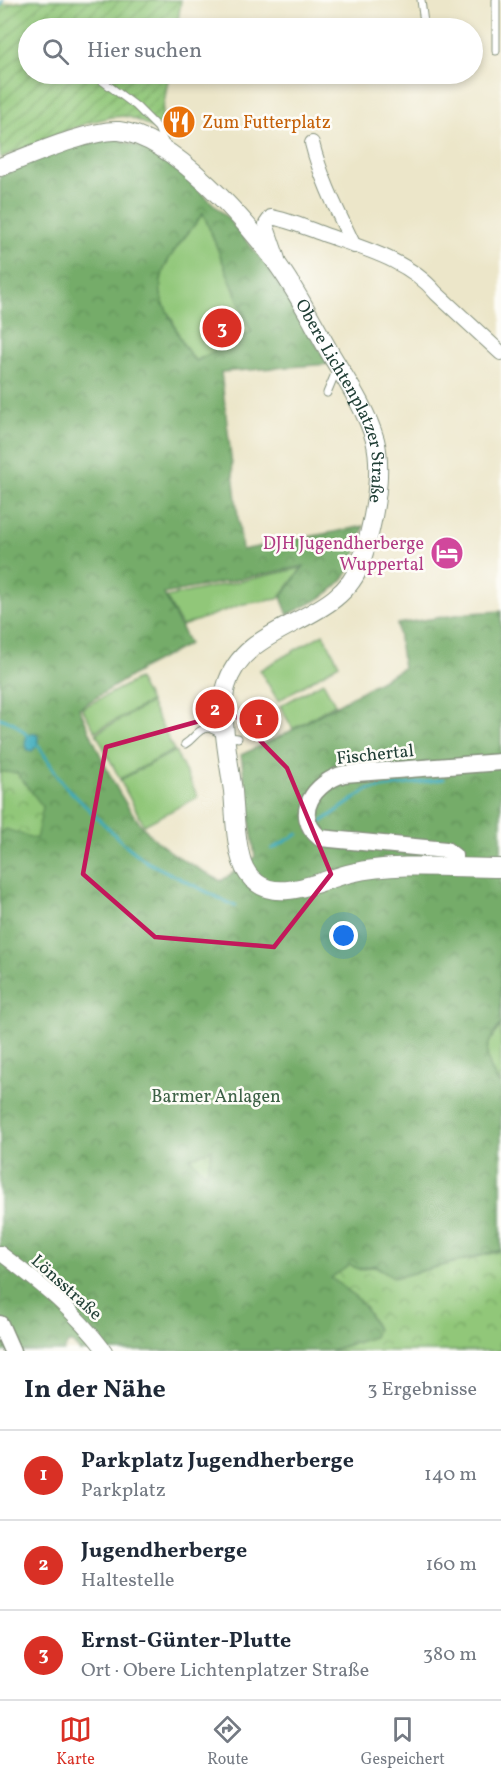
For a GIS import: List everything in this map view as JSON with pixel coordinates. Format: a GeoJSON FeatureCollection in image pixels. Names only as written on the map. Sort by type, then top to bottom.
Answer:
{"type":"FeatureCollection","features":[{"type":"Feature","properties":{"kind":"main road","name":"Obere Lichtenplatzer Straße"},"geometry":{"type":"LineString","coordinates":[[0,166],[90,135],[106,132],[119,131],[134,135],[168,152],[224,201],[280,268],[369,423],[378,456],[374,502],[363,555],[354,579],[346,590],[333,600],[258,644],[230,675],[224,701],[232,737],[241,859],[245,871],[256,883],[267,890],[286,891],[355,872],[387,868],[501,868]]}},
{"type":"Feature","properties":{"kind":"street"},"geometry":{"type":"LineString","coordinates":[[312,143],[333,204],[354,246]]}},
{"type":"Feature","properties":{"kind":"street"},"geometry":{"type":"LineString","coordinates":[[280,268],[266,225],[271,217],[383,256],[413,272],[428,282],[501,352]]}},
{"type":"Feature","properties":{"kind":"street","name":"Fischertal"},"geometry":{"type":"LineString","coordinates":[[454,868],[454,856],[446,850],[320,838],[308,824],[312,797],[317,788],[331,777],[344,774],[501,762]]}},
{"type":"Feature","properties":{"kind":"street","name":"Lönsstraße"},"geometry":{"type":"LineString","coordinates":[[0,1253],[41,1284],[85,1325],[105,1351]]}},
{"type":"Feature","properties":{"kind":"street"},"geometry":{"type":"LineString","coordinates":[[0,1324],[12,1351]]}},
{"type":"Feature","properties":{"kind":"lane"},"geometry":{"type":"LineString","coordinates":[[421,0],[423,18]]}},
{"type":"Feature","properties":{"kind":"lane"},"geometry":{"type":"LineString","coordinates":[[496,0],[496,51]]}},
{"type":"Feature","properties":{"kind":"lane"},"geometry":{"type":"LineString","coordinates":[[106,84],[136,106],[158,128],[168,152]]}},
{"type":"Feature","properties":{"kind":"lane"},"geometry":{"type":"LineString","coordinates":[[327,393],[338,367]]}},
{"type":"Feature","properties":{"kind":"lane"},"geometry":{"type":"LineString","coordinates":[[185,744],[203,728],[216,729],[232,737]]}},
{"type":"Feature","properties":{"kind":"highlighted area"},"geometry":{"type":"Polygon","coordinates":[[[232,712],[287,768],[331,874],[274,947],[155,937],[83,874],[106,747],[232,712]]]}},
{"type":"Feature","properties":{"kind":"green space"},"geometry":{"type":"Polygon","coordinates":[[[30,0],[181,0],[178,18],[18,18],[18,84],[167,84],[159,132],[129,117],[102,119],[0,158],[0,7],[30,0]]]}},
{"type":"Feature","properties":{"kind":"green space","name":"Barmer Anlagen"},"geometry":{"type":"Polygon","coordinates":[[[114,138],[154,152],[182,174],[226,216],[266,265],[329,364],[221,372],[242,550],[364,526],[354,561],[338,585],[310,604],[288,615],[281,597],[304,566],[164,594],[189,644],[147,666],[79,708],[112,780],[145,829],[173,853],[221,881],[255,857],[241,755],[285,734],[403,668],[397,624],[469,613],[501,611],[501,1024],[488,1046],[487,1053],[490,1066],[501,1085],[501,1250],[394,1278],[375,1265],[359,1269],[350,1265],[331,1278],[358,1300],[377,1330],[374,1337],[328,1351],[80,1351],[72,1343],[68,1343],[64,1351],[0,1351],[0,834],[6,829],[17,773],[0,772],[0,176],[64,149],[114,138]],[[203,213],[173,253],[162,274],[164,304],[185,347],[196,361],[251,332],[203,213]]]}},
{"type":"Feature","properties":{"kind":"green space"},"geometry":{"type":"Polygon","coordinates":[[[203,212],[251,332],[196,361],[185,347],[164,306],[160,288],[166,264],[172,253],[203,212]]]}},
{"type":"Feature","properties":{"kind":"green space"},"geometry":{"type":"Polygon","coordinates":[[[302,568],[278,599],[243,604],[182,626],[166,597],[302,568]]]}},
{"type":"Feature","properties":{"kind":"green space"},"geometry":{"type":"Polygon","coordinates":[[[323,634],[339,664],[278,701],[260,670],[323,634]]]}},
{"type":"Feature","properties":{"kind":"green space"},"geometry":{"type":"Polygon","coordinates":[[[138,679],[150,702],[95,731],[82,708],[138,679]]]}},
{"type":"Feature","properties":{"kind":"green space"},"geometry":{"type":"Polygon","coordinates":[[[323,682],[335,704],[293,729],[280,706],[323,682]]]}},
{"type":"Feature","properties":{"kind":"green space"},"geometry":{"type":"Polygon","coordinates":[[[150,703],[174,750],[120,779],[96,733],[150,703]]]}},
{"type":"Feature","properties":{"kind":"green space"},"geometry":{"type":"Polygon","coordinates":[[[175,751],[198,797],[144,825],[120,780],[175,751]]]}},
{"type":"Feature","properties":{"kind":"green space"},"geometry":{"type":"Polygon","coordinates":[[[0,772],[17,773],[43,807],[36,839],[6,829],[0,834],[0,772]]]}},
{"type":"Feature","properties":{"kind":"green space"},"geometry":{"type":"Polygon","coordinates":[[[501,1025],[501,1085],[488,1065],[487,1045],[501,1025]]]}},
{"type":"Feature","properties":{"kind":"green space"},"geometry":{"type":"Polygon","coordinates":[[[212,1149],[206,1174],[190,1158],[212,1149]]]}},
{"type":"Feature","properties":{"kind":"green space"},"geometry":{"type":"Polygon","coordinates":[[[501,1251],[501,1351],[330,1351],[374,1337],[377,1329],[359,1300],[331,1278],[350,1265],[360,1270],[375,1266],[395,1278],[501,1251]]]}},
{"type":"Feature","properties":{"kind":"water"},"geometry":{"type":"Polygon","coordinates":[[[35,733],[38,736],[38,745],[32,751],[28,750],[25,743],[27,735],[35,733]]]}},
{"type":"Feature","properties":{"kind":"waterway"},"geometry":{"type":"LineString","coordinates":[[0,6],[3,0]]}},
{"type":"Feature","properties":{"kind":"waterway"},"geometry":{"type":"LineString","coordinates":[[0,718],[14,723],[27,735]]}},
{"type":"Feature","properties":{"kind":"waterway"},"geometry":{"type":"LineString","coordinates":[[38,745],[63,784],[123,843],[147,862],[235,906]]}},
{"type":"Feature","properties":{"kind":"waterway"},"geometry":{"type":"LineString","coordinates":[[320,823],[367,790],[444,779]]}},
{"type":"Feature","properties":{"kind":"waterway"},"geometry":{"type":"LineString","coordinates":[[272,849],[298,834]]}},
{"type":"Feature","properties":{"kind":"place","name":"Zum Futterplatz"},"geometry":{"type":"Point","coordinates":[179,122]}},
{"type":"Feature","properties":{"kind":"place","name":"Ernst-Günter-Plutte"},"geometry":{"type":"Point","coordinates":[222,328]}},
{"type":"Feature","properties":{"kind":"place","name":"DJH Jugendherberge Wuppertal"},"geometry":{"type":"Point","coordinates":[447,553]}},
{"type":"Feature","properties":{"kind":"place","name":"Jugendherberge"},"geometry":{"type":"Point","coordinates":[215,709]}},
{"type":"Feature","properties":{"kind":"place","name":"Parkplatz Jugendherberge"},"geometry":{"type":"Point","coordinates":[259,719]}}]}
